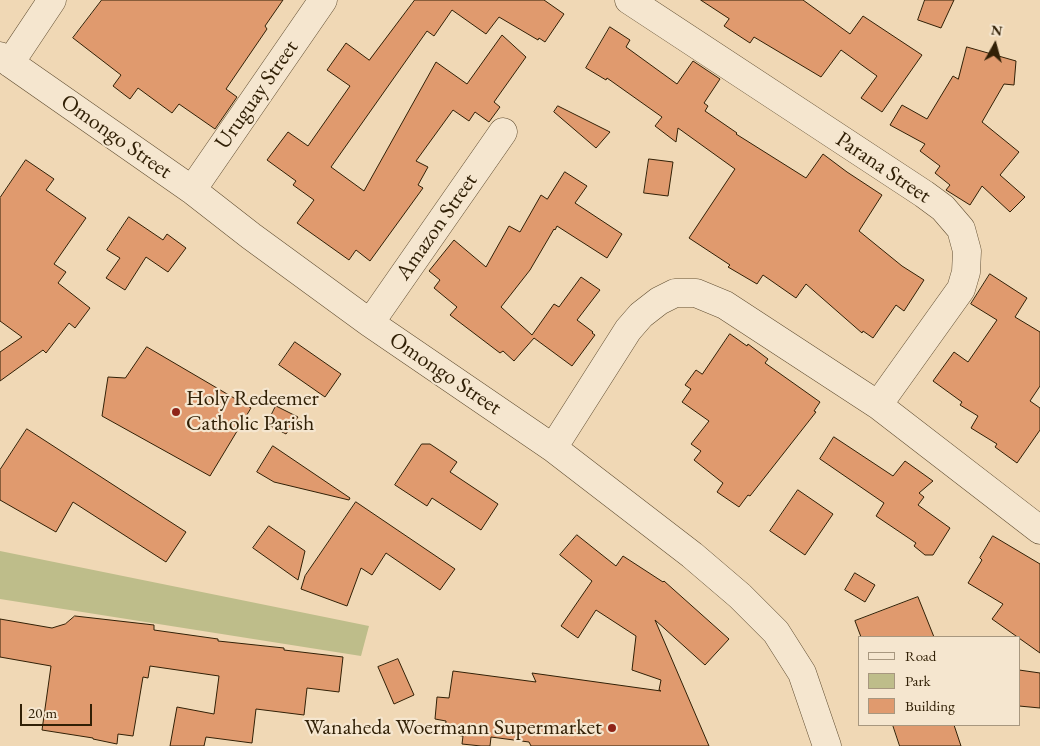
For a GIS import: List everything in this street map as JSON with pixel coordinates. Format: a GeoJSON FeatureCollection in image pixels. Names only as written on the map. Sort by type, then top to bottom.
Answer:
{"type":"FeatureCollection","features":[{"type":"Feature","properties":{"kind":"street"},"geometry":{"type":"LineString","coordinates":[[5,60],[52,0]]}},
{"type":"Feature","properties":{"kind":"street","name":"Uruguay Street"},"geometry":{"type":"LineString","coordinates":[[192,190],[323,0]]}},
{"type":"Feature","properties":{"kind":"street","name":"Parana Street"},"geometry":{"type":"LineString","coordinates":[[629,0],[924,194],[943,208],[962,229],[967,251],[966,272],[961,288],[878,405]]}},
{"type":"Feature","properties":{"kind":"street","name":"Omongo Street"},"geometry":{"type":"LineString","coordinates":[[5,60],[192,190],[259,242],[370,323],[553,448],[692,555],[740,596],[776,632],[802,673],[827,746]]}},
{"type":"Feature","properties":{"kind":"street","name":"Amazon Street"},"geometry":{"type":"LineString","coordinates":[[370,323],[503,132]]}},
{"type":"Feature","properties":{"kind":"street"},"geometry":{"type":"LineString","coordinates":[[553,448],[628,330],[659,301],[675,293],[696,293],[725,305],[878,405],[1040,530]]}},
{"type":"Feature","properties":{"kind":"green space"},"geometry":{"type":"Polygon","coordinates":[[[0,551],[369,626],[361,656],[0,599],[0,551]]]}},
{"type":"Feature","properties":{"kind":"building"},"geometry":{"type":"Polygon","coordinates":[[[102,0],[283,0],[265,26],[267,29],[226,89],[237,97],[215,129],[179,104],[172,113],[138,88],[130,99],[113,86],[121,75],[73,38],[102,0]]]}},
{"type":"Feature","properties":{"kind":"building"},"geometry":{"type":"Polygon","coordinates":[[[415,0],[544,0],[564,14],[545,42],[539,38],[538,40],[499,17],[486,34],[452,10],[434,36],[427,31],[331,167],[364,191],[436,62],[467,84],[502,35],[526,57],[494,102],[500,107],[489,122],[475,112],[469,121],[453,110],[416,161],[428,167],[418,185],[423,188],[370,261],[356,250],[349,260],[297,223],[314,200],[293,185],[296,181],[267,160],[288,132],[308,146],[350,86],[327,70],[346,43],[369,60],[415,0]]]}},
{"type":"Feature","properties":{"kind":"building"},"geometry":{"type":"Polygon","coordinates":[[[701,0],[803,0],[850,34],[863,16],[922,55],[882,112],[861,98],[877,76],[841,50],[821,77],[754,37],[750,43],[724,26],[729,19],[701,0]]]}},
{"type":"Feature","properties":{"kind":"building"},"geometry":{"type":"Polygon","coordinates":[[[925,0],[954,0],[941,28],[918,20],[925,0]]]}},
{"type":"Feature","properties":{"kind":"building"},"geometry":{"type":"Polygon","coordinates":[[[610,27],[630,40],[626,47],[677,84],[693,61],[720,79],[704,103],[708,106],[705,111],[736,134],[806,178],[823,154],[882,195],[859,231],[902,266],[924,280],[904,311],[896,305],[873,338],[863,331],[862,333],[806,284],[796,298],[763,275],[757,284],[728,267],[730,265],[689,238],[735,169],[678,128],[676,142],[655,126],[662,117],[607,78],[606,80],[586,68],[610,27]]]}},
{"type":"Feature","properties":{"kind":"building"},"geometry":{"type":"Polygon","coordinates":[[[967,47],[1016,61],[1014,85],[1004,84],[982,122],[1019,152],[1000,175],[1025,197],[1010,212],[982,186],[970,205],[946,190],[950,185],[935,173],[940,166],[920,151],[925,144],[890,125],[902,105],[927,119],[953,76],[958,79],[967,47]]]}},
{"type":"Feature","properties":{"kind":"building"},"geometry":{"type":"Polygon","coordinates":[[[558,106],[610,132],[596,148],[554,112],[558,106]]]}},
{"type":"Feature","properties":{"kind":"building"},"geometry":{"type":"Polygon","coordinates":[[[649,159],[673,162],[668,196],[644,193],[649,159]]]}},
{"type":"Feature","properties":{"kind":"building"},"geometry":{"type":"Polygon","coordinates":[[[26,160],[54,179],[46,190],[86,218],[54,264],[66,272],[58,283],[90,308],[75,328],[69,323],[46,353],[43,350],[0,381],[0,352],[22,337],[0,321],[0,198],[26,160]]]}},
{"type":"Feature","properties":{"kind":"building"},"geometry":{"type":"Polygon","coordinates":[[[565,172],[587,186],[575,203],[622,234],[607,258],[557,226],[530,270],[501,307],[532,335],[554,304],[559,307],[581,277],[600,290],[577,320],[595,335],[572,366],[534,338],[514,361],[503,351],[500,353],[450,315],[457,307],[434,288],[440,280],[429,271],[454,240],[486,267],[509,226],[520,232],[541,195],[547,199],[565,172]]]}},
{"type":"Feature","properties":{"kind":"building"},"geometry":{"type":"Polygon","coordinates":[[[129,217],[163,240],[167,234],[186,248],[168,272],[146,257],[125,290],[106,278],[120,258],[107,250],[129,217]]]}},
{"type":"Feature","properties":{"kind":"building"},"geometry":{"type":"Polygon","coordinates":[[[990,274],[1027,298],[1015,317],[1040,332],[1040,386],[1030,401],[1040,408],[1040,430],[1017,463],[995,447],[997,444],[971,428],[978,416],[960,405],[962,402],[933,381],[954,352],[968,362],[997,320],[971,304],[990,274]]]}},
{"type":"Feature","properties":{"kind":"building"},"geometry":{"type":"Polygon","coordinates":[[[730,334],[747,346],[748,344],[768,359],[765,363],[820,402],[814,411],[816,412],[750,496],[748,495],[739,507],[717,492],[723,483],[694,460],[701,451],[691,444],[709,421],[682,402],[691,389],[685,385],[696,370],[702,374],[730,334]]]}},
{"type":"Feature","properties":{"kind":"building"},"geometry":{"type":"Polygon","coordinates":[[[295,342],[341,374],[325,397],[279,365],[295,342]]]}},
{"type":"Feature","properties":{"kind":"building","name":"Holy Redeemer Catholic Parish"},"geometry":{"type":"Polygon","coordinates":[[[147,347],[251,408],[210,476],[102,416],[108,377],[125,378],[147,347]]]}},
{"type":"Feature","properties":{"kind":"building"},"geometry":{"type":"Polygon","coordinates":[[[276,406],[298,417],[286,434],[267,424],[276,406]]]}},
{"type":"Feature","properties":{"kind":"building"},"geometry":{"type":"Polygon","coordinates":[[[27,429],[186,532],[166,562],[73,502],[56,532],[0,500],[0,470],[27,429]]]}},
{"type":"Feature","properties":{"kind":"building"},"geometry":{"type":"Polygon","coordinates":[[[834,437],[893,476],[905,461],[933,481],[919,493],[924,497],[918,505],[950,528],[933,555],[925,555],[914,546],[916,543],[876,516],[884,503],[820,459],[834,437]]]}},
{"type":"Feature","properties":{"kind":"building"},"geometry":{"type":"Polygon","coordinates":[[[422,444],[430,444],[457,462],[450,472],[498,504],[481,530],[432,498],[427,506],[395,485],[422,444]]]}},
{"type":"Feature","properties":{"kind":"building"},"geometry":{"type":"Polygon","coordinates":[[[273,446],[350,498],[349,500],[274,482],[257,472],[273,446]]]}},
{"type":"Feature","properties":{"kind":"building"},"geometry":{"type":"Polygon","coordinates":[[[798,490],[833,514],[805,555],[770,531],[798,490]]]}},
{"type":"Feature","properties":{"kind":"building"},"geometry":{"type":"Polygon","coordinates":[[[356,502],[455,569],[440,590],[386,553],[372,575],[361,568],[347,606],[301,589],[305,576],[356,502]]]}},
{"type":"Feature","properties":{"kind":"building"},"geometry":{"type":"Polygon","coordinates":[[[269,526],[305,551],[298,580],[253,548],[269,526]]]}},
{"type":"Feature","properties":{"kind":"building"},"geometry":{"type":"Polygon","coordinates":[[[577,535],[616,566],[623,556],[664,581],[729,639],[705,665],[655,620],[709,746],[531,746],[529,742],[491,737],[490,746],[481,746],[462,744],[463,736],[445,734],[446,721],[435,719],[437,697],[449,698],[453,671],[536,682],[532,673],[661,691],[659,690],[661,680],[632,670],[636,636],[596,610],[578,638],[561,626],[592,581],[560,555],[577,535]]]}},
{"type":"Feature","properties":{"kind":"building"},"geometry":{"type":"Polygon","coordinates":[[[993,536],[1040,564],[1040,653],[1020,639],[1020,636],[1016,636],[992,619],[1003,604],[968,583],[982,560],[980,558],[993,536]]]}},
{"type":"Feature","properties":{"kind":"building"},"geometry":{"type":"Polygon","coordinates":[[[855,573],[875,585],[865,602],[845,590],[855,573]]]}},
{"type":"Feature","properties":{"kind":"building"},"geometry":{"type":"Polygon","coordinates":[[[918,597],[934,636],[861,636],[855,621],[918,597]]]}},
{"type":"Feature","properties":{"kind":"building"},"geometry":{"type":"Polygon","coordinates":[[[75,616],[154,625],[154,630],[218,639],[218,641],[343,657],[339,692],[307,688],[304,715],[256,709],[252,743],[206,737],[204,746],[170,746],[177,707],[214,714],[219,676],[150,666],[148,678],[143,677],[133,736],[118,734],[117,744],[42,730],[51,666],[0,657],[0,619],[52,628],[65,624],[75,616]]]}},
{"type":"Feature","properties":{"kind":"building"},"geometry":{"type":"Polygon","coordinates":[[[398,659],[414,695],[394,704],[378,667],[398,659]]]}},
{"type":"Feature","properties":{"kind":"building"},"geometry":{"type":"Polygon","coordinates":[[[1020,670],[1040,673],[1040,708],[1020,706],[1020,670]]]}},
{"type":"Feature","properties":{"kind":"building"},"geometry":{"type":"Polygon","coordinates":[[[893,726],[954,726],[961,746],[900,746],[893,726]]]}},
{"type":"Feature","properties":{"kind":"place","name":"Holy Redeemer Catholic Parish"},"geometry":{"type":"Point","coordinates":[176,412]}},
{"type":"Feature","properties":{"kind":"place","name":"Wanaheda Woermann Supermarket"},"geometry":{"type":"Point","coordinates":[612,728]}}]}
